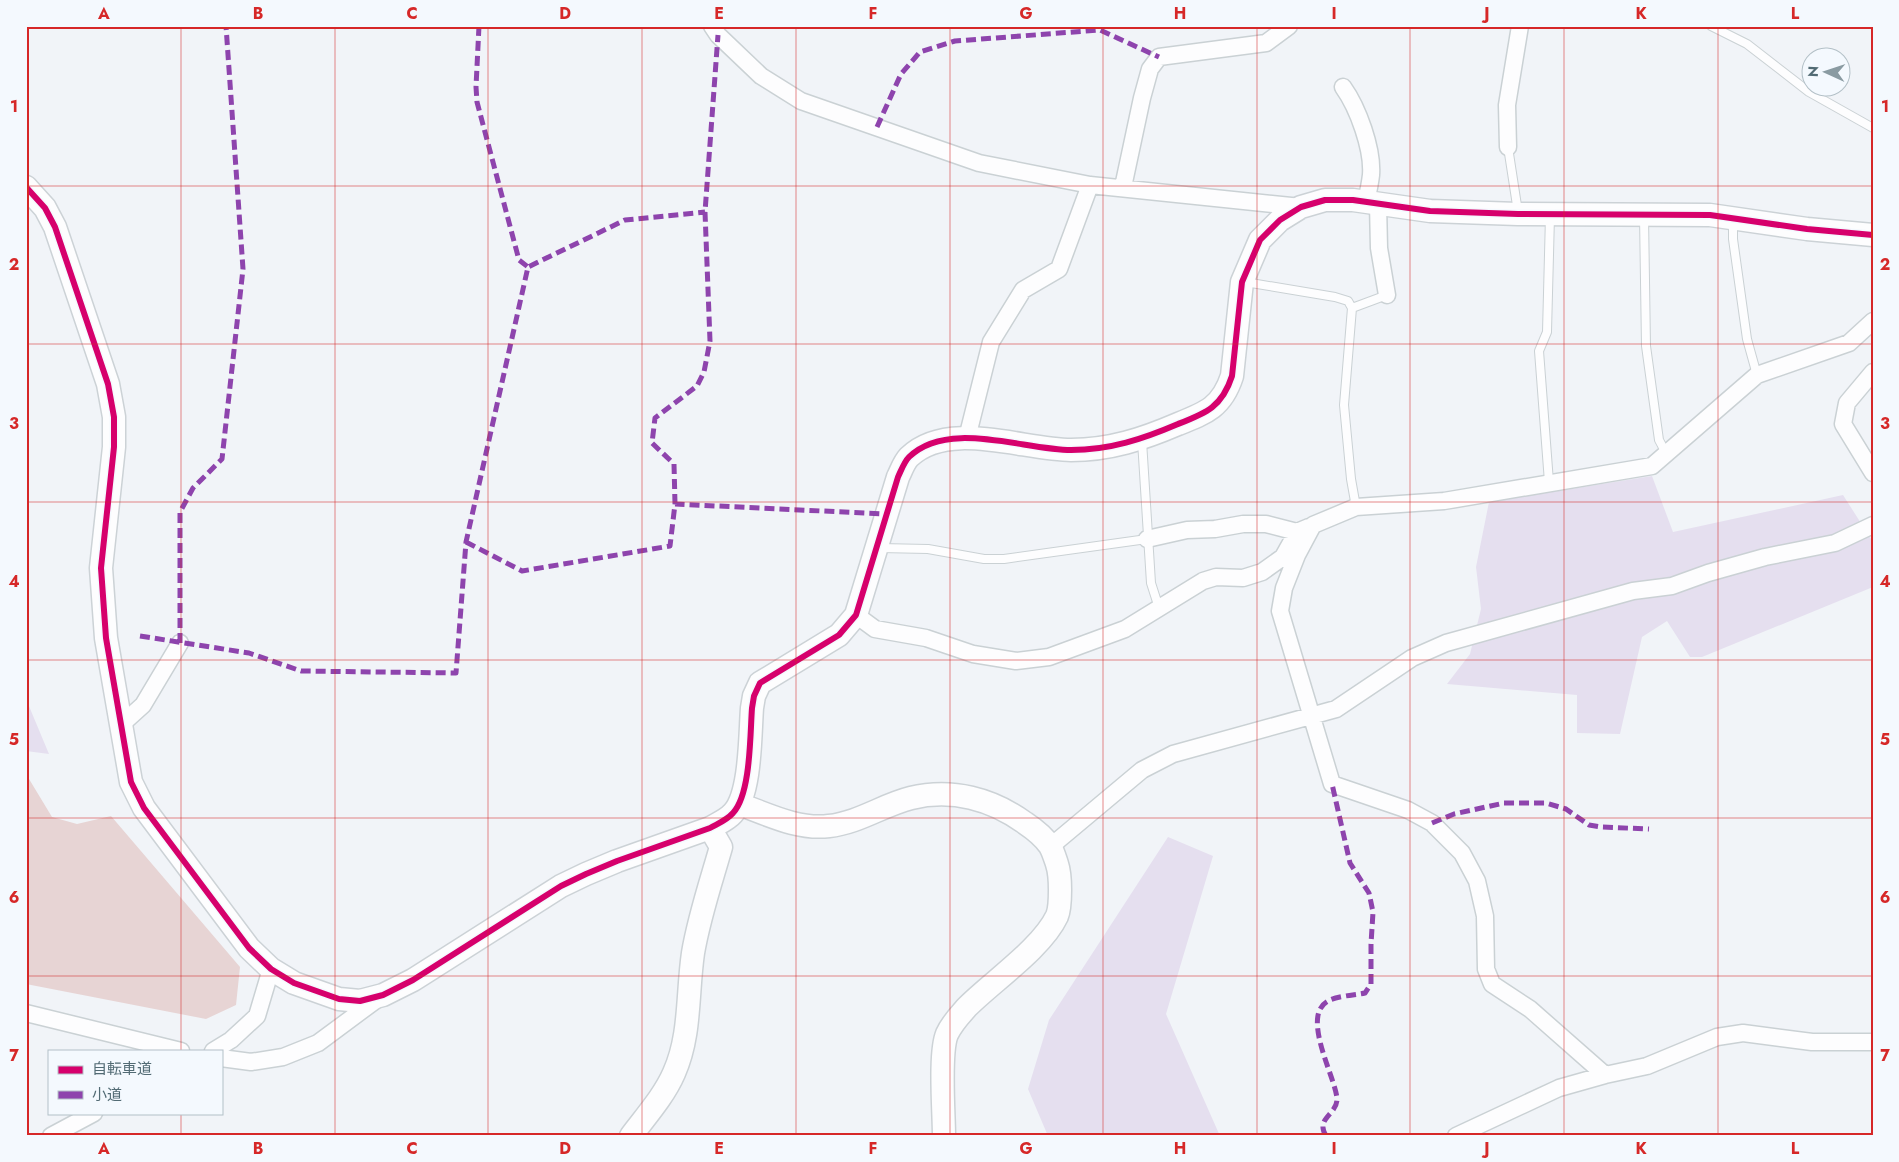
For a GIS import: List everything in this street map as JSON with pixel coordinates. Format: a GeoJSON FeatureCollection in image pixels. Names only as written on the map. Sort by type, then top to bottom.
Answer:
{"type":"FeatureCollection","features":[{"type":"Feature","properties":{"kind":"street"},"geometry":{"type":"LineString","coordinates":[[712,26],[718,35],[761,76],[802,101],[979,163],[1090,185],[1301,207]]}},
{"type":"Feature","properties":{"kind":"street"},"geometry":{"type":"LineString","coordinates":[[1123,187],[1144,88],[1150,70],[1159,57],[1266,43],[1289,26]]}},
{"type":"Feature","properties":{"kind":"street"},"geometry":{"type":"LineString","coordinates":[[1508,147],[1507,105],[1520,26]]}},
{"type":"Feature","properties":{"kind":"street"},"geometry":{"type":"LineString","coordinates":[[1343,87],[1350,96],[1364,132],[1370,157],[1372,203],[1387,295]]}},
{"type":"Feature","properties":{"kind":"street"},"geometry":{"type":"LineString","coordinates":[[967,438],[991,342],[1023,290],[1059,270],[1090,185]]}},
{"type":"Feature","properties":{"kind":"street"},"geometry":{"type":"LineString","coordinates":[[26,187],[44,208],[55,227],[108,384],[114,417],[114,447],[101,568],[106,638],[131,782],[144,808],[249,948],[271,969],[294,983],[339,999],[360,1000],[383,995]]}},
{"type":"Feature","properties":{"kind":"street"},"geometry":{"type":"LineString","coordinates":[[222,1058],[251,1062],[283,1056],[318,1043],[383,995],[412,980],[562,886],[586,874],[710,828],[724,820],[734,812],[746,785],[753,702],[760,683],[839,634],[856,615],[898,477],[909,458],[922,448],[946,439],[967,438],[1069,450],[1114,446],[1142,439],[1200,415],[1218,403],[1227,391],[1232,376],[1242,282],[1260,240],[1280,220],[1301,207],[1325,200],[1353,200],[1430,211],[1710,216],[1807,229],[1873,235]]}},
{"type":"Feature","properties":{"kind":"street"},"geometry":{"type":"LineString","coordinates":[[856,615],[875,629],[926,638],[973,654],[1016,661],[1049,657],[1125,629],[1209,579],[1216,577],[1242,578],[1262,572],[1283,557],[1297,532],[1356,507],[1444,501],[1652,466],[1757,375],[1849,343],[1873,321]]}},
{"type":"Feature","properties":{"kind":"street"},"geometry":{"type":"LineString","coordinates":[[1873,372],[1847,404],[1842,424],[1873,473]]}},
{"type":"Feature","properties":{"kind":"street"},"geometry":{"type":"LineString","coordinates":[[1147,539],[1188,530],[1215,529],[1243,524],[1266,524],[1297,532]]}},
{"type":"Feature","properties":{"kind":"street"},"geometry":{"type":"LineString","coordinates":[[1313,525],[1284,588],[1280,611],[1332,784],[1408,810],[1432,823],[1462,853],[1477,881],[1485,916],[1486,969],[1492,984],[1530,1009],[1604,1076]]}},
{"type":"Feature","properties":{"kind":"street"},"geometry":{"type":"LineString","coordinates":[[1050,847],[1142,770],[1173,754],[1336,709],[1412,658],[1446,643],[1633,591],[1672,586],[1708,573],[1765,557],[1835,543],[1873,526]]}},
{"type":"Feature","properties":{"kind":"street"},"geometry":{"type":"LineString","coordinates":[[122,724],[143,705],[180,643]]}},
{"type":"Feature","properties":{"kind":"street"},"geometry":{"type":"LineString","coordinates":[[738,804],[798,825],[815,827],[850,822],[898,802],[913,798],[958,795],[978,798],[1002,807],[1034,830],[1050,847],[1060,871],[1058,915],[1047,932],[973,1001],[954,1022],[946,1036],[943,1051],[944,1136]]}},
{"type":"Feature","properties":{"kind":"street"},"geometry":{"type":"LineString","coordinates":[[631,1136],[662,1094],[674,1074],[682,1048],[688,1023],[693,954],[702,911],[721,847],[710,828]]}},
{"type":"Feature","properties":{"kind":"street"},"geometry":{"type":"LineString","coordinates":[[215,1050],[231,1040],[257,1016],[271,969]]}},
{"type":"Feature","properties":{"kind":"street"},"geometry":{"type":"LineString","coordinates":[[26,1013],[177,1050]]}},
{"type":"Feature","properties":{"kind":"street"},"geometry":{"type":"LineString","coordinates":[[1456,1136],[1559,1088],[1647,1066],[1717,1037],[1743,1033],[1812,1042],[1873,1042]]}},
{"type":"Feature","properties":{"kind":"street"},"geometry":{"type":"LineString","coordinates":[[51,1136],[92,1114]]}},
{"type":"Feature","properties":{"kind":"lane"},"geometry":{"type":"LineString","coordinates":[[1712,26],[1747,44],[1810,92],[1873,128]]}},
{"type":"Feature","properties":{"kind":"lane"},"geometry":{"type":"LineString","coordinates":[[1508,147],[1518,214]]}},
{"type":"Feature","properties":{"kind":"lane"},"geometry":{"type":"LineString","coordinates":[[1549,482],[1539,351],[1547,324],[1550,214]]}},
{"type":"Feature","properties":{"kind":"lane"},"geometry":{"type":"LineString","coordinates":[[1644,215],[1646,346],[1658,440],[1666,453]]}},
{"type":"Feature","properties":{"kind":"lane"},"geometry":{"type":"LineString","coordinates":[[1733,219],[1733,239],[1747,339],[1757,375]]}},
{"type":"Feature","properties":{"kind":"lane"},"geometry":{"type":"LineString","coordinates":[[1242,282],[1335,297],[1348,301],[1352,308],[1344,405],[1351,480],[1356,507]]}},
{"type":"Feature","properties":{"kind":"lane"},"geometry":{"type":"LineString","coordinates":[[1352,308],[1387,295]]}},
{"type":"Feature","properties":{"kind":"lane"},"geometry":{"type":"LineString","coordinates":[[1142,439],[1151,583],[1159,608]]}},
{"type":"Feature","properties":{"kind":"lane"},"geometry":{"type":"LineString","coordinates":[[876,548],[928,549],[984,559],[1004,559],[1147,539]]}},
{"type":"Feature","properties":{"kind":"shaded area"},"geometry":{"type":"Polygon","coordinates":[[[1652,476],[1673,532],[1843,495],[1873,542],[1873,587],[1702,657],[1690,657],[1667,621],[1642,637],[1620,734],[1577,733],[1577,695],[1447,684],[1470,654],[1481,609],[1476,567],[1489,502],[1652,476]]]}},
{"type":"Feature","properties":{"kind":"shaded area"},"geometry":{"type":"Polygon","coordinates":[[[26,699],[49,754],[26,751],[26,699]]]}},
{"type":"Feature","properties":{"kind":"shaded area"},"geometry":{"type":"Polygon","coordinates":[[[26,774],[52,817],[77,824],[111,816],[240,967],[236,1005],[206,1019],[26,984],[26,774]]]}},
{"type":"Feature","properties":{"kind":"shaded area"},"geometry":{"type":"Polygon","coordinates":[[[1168,837],[1213,856],[1166,1014],[1220,1136],[1048,1136],[1028,1089],[1049,1020],[1168,837]]]}},
{"type":"Feature","properties":{"kind":"marked path"},"geometry":{"type":"LineString","coordinates":[[180,643],[180,512],[193,488],[222,459],[243,269],[226,26]]}},
{"type":"Feature","properties":{"kind":"marked path"},"geometry":{"type":"LineString","coordinates":[[479,26],[477,102],[519,260],[528,267]]}},
{"type":"Feature","properties":{"kind":"marked path"},"geometry":{"type":"LineString","coordinates":[[877,127],[901,74],[920,52],[955,41],[1100,30],[1159,57]]}},
{"type":"Feature","properties":{"kind":"marked path"},"geometry":{"type":"LineString","coordinates":[[675,504],[674,464],[652,443],[655,418],[697,386],[704,372],[710,341],[705,212],[718,35]]}},
{"type":"Feature","properties":{"kind":"marked path"},"geometry":{"type":"LineString","coordinates":[[140,636],[249,653],[301,671],[456,673],[466,542],[528,267],[625,220],[705,212]]}},
{"type":"Feature","properties":{"kind":"marked path"},"geometry":{"type":"LineString","coordinates":[[466,542],[522,571],[670,546],[675,504],[885,514]]}},
{"type":"Feature","properties":{"kind":"marked path"},"geometry":{"type":"LineString","coordinates":[[1326,1136],[1323,1125],[1334,1109],[1337,1099],[1318,1033],[1317,1020],[1320,1009],[1328,1001],[1365,993],[1371,984],[1373,912],[1369,893],[1350,863],[1332,784]]}},
{"type":"Feature","properties":{"kind":"marked path"},"geometry":{"type":"LineString","coordinates":[[1432,823],[1454,814],[1504,803],[1546,803],[1566,809],[1589,825],[1649,829]]}},
{"type":"Feature","properties":{"kind":"cycle path"},"geometry":{"type":"LineString","coordinates":[[26,187],[45,208],[55,227],[108,384],[114,417],[114,447],[101,568],[106,638],[131,782],[144,808],[249,948],[271,969],[294,983],[339,999],[360,1001],[383,995],[413,980],[561,886],[617,861],[710,828],[728,818],[739,804],[743,792],[748,763],[752,708],[754,696],[760,683],[839,635],[856,615],[898,477],[909,457],[925,446],[944,440],[965,438],[987,439],[1052,449],[1071,450],[1113,446],[1139,439],[1197,416],[1212,408],[1223,395],[1232,376],[1242,282],[1260,240],[1280,220],[1301,207],[1325,200],[1353,200],[1430,211],[1518,214],[1710,215],[1807,229],[1873,235]]}}]}
